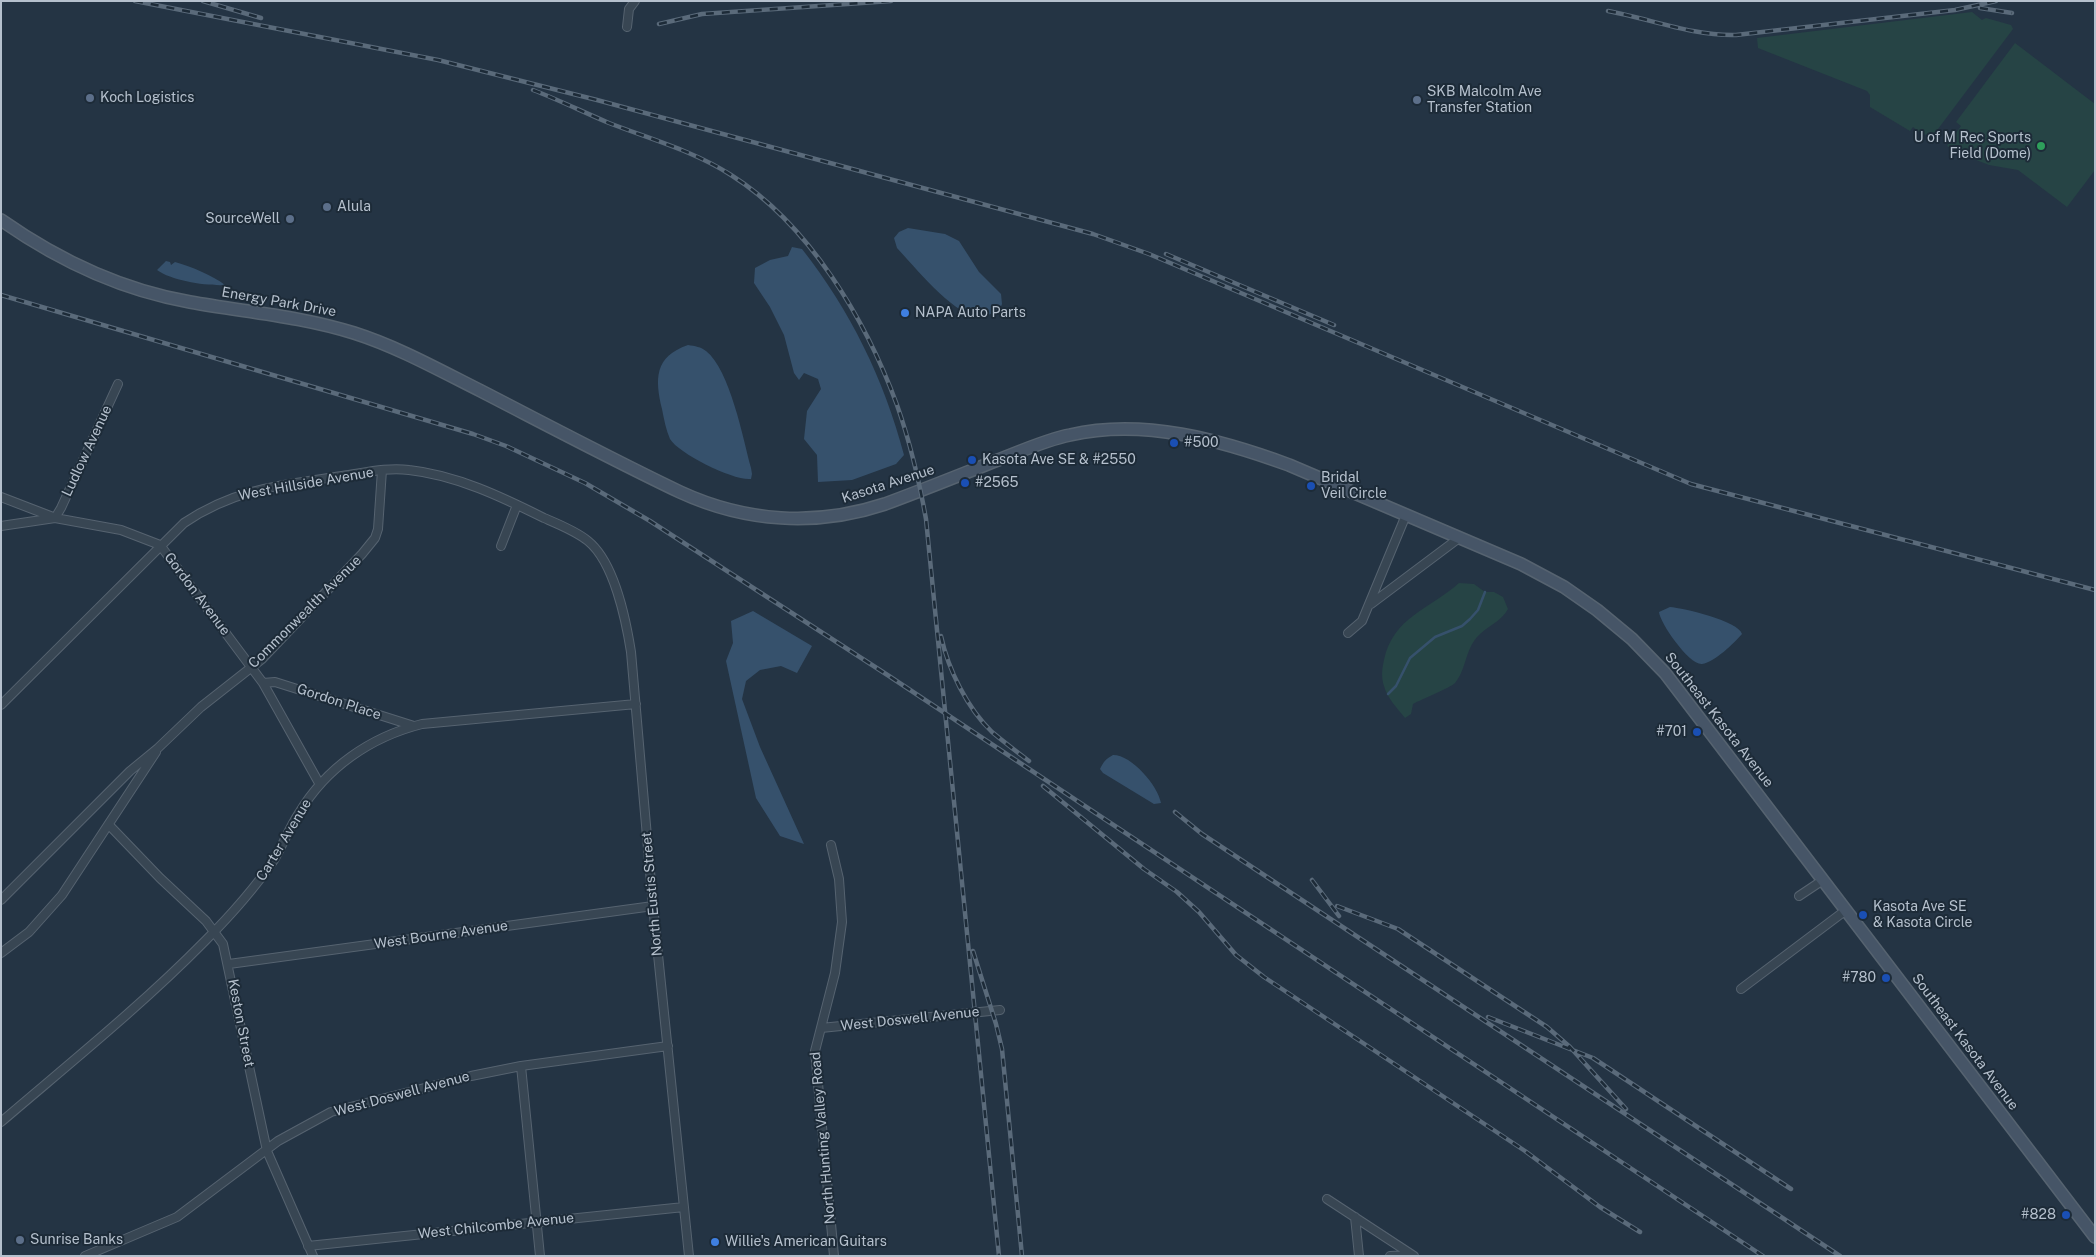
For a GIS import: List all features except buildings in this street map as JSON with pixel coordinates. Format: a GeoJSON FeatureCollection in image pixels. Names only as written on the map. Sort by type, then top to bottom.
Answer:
{"type":"FeatureCollection","features":[{"type":"Feature","properties":{"kind":"street"},"geometry":{"type":"LineString","coordinates":[[627,27],[629,9],[635,1]]}},
{"type":"Feature","properties":{"kind":"street","name":"Energy Park Drive"},"geometry":{"type":"LineString","coordinates":[[1,220],[39,245],[73,263],[134,288],[190,302],[298,318],[328,325],[383,343],[628,467]]}},
{"type":"Feature","properties":{"kind":"street","name":"Ludlow Avenue"},"geometry":{"type":"LineString","coordinates":[[54,518],[61,508],[118,384]]}},
{"type":"Feature","properties":{"kind":"street","name":"Kasota Avenue"},"geometry":{"type":"LineString","coordinates":[[628,467],[717,508],[762,517],[818,518],[870,509],[1032,447],[1070,435],[1100,430],[1130,430]]}},
{"type":"Feature","properties":{"kind":"street","name":"Southeast Kasota Avenue"},"geometry":{"type":"LineString","coordinates":[[1130,430],[1186,436],[1250,451],[1289,465],[1521,564],[1579,596],[1632,640],[1680,691],[2095,1237]]}},
{"type":"Feature","properties":{"kind":"street","name":"West Hillside Avenue"},"geometry":{"type":"LineString","coordinates":[[1,705],[184,523],[200,512],[235,496],[254,490],[382,470],[398,469],[432,473],[455,480],[517,505],[588,541]]}},
{"type":"Feature","properties":{"kind":"street","name":"Commonwealth Avenue"},"geometry":{"type":"LineString","coordinates":[[1,900],[130,771],[158,748],[200,707],[252,667],[304,615],[375,538],[380,521],[382,470]]}},
{"type":"Feature","properties":{"kind":"street"},"geometry":{"type":"LineString","coordinates":[[1,497],[54,518]]}},
{"type":"Feature","properties":{"kind":"street"},"geometry":{"type":"LineString","coordinates":[[501,546],[517,505]]}},
{"type":"Feature","properties":{"kind":"street"},"geometry":{"type":"LineString","coordinates":[[1348,633],[1362,621],[1406,515]]}},
{"type":"Feature","properties":{"kind":"street","name":"Gordon Avenue"},"geometry":{"type":"LineString","coordinates":[[1,526],[54,518],[121,530],[160,545],[263,683],[320,783]]}},
{"type":"Feature","properties":{"kind":"street"},"geometry":{"type":"LineString","coordinates":[[1370,604],[1460,538]]}},
{"type":"Feature","properties":{"kind":"street","name":"North Eustis Street"},"geometry":{"type":"LineString","coordinates":[[588,541],[598,552],[608,570],[622,610],[631,652],[653,906],[690,1256]]}},
{"type":"Feature","properties":{"kind":"street","name":"Gordon Place"},"geometry":{"type":"LineString","coordinates":[[263,683],[276,682],[415,726]]}},
{"type":"Feature","properties":{"kind":"street","name":"Carter Avenue"},"geometry":{"type":"LineString","coordinates":[[1,1122],[150,993],[214,931],[258,882],[274,859],[297,815],[320,783],[364,747],[415,726],[636,704]]}},
{"type":"Feature","properties":{"kind":"street","name":"Commonwealth Avenue"},"geometry":{"type":"LineString","coordinates":[[1,952],[28,932],[62,895],[158,748]]}},
{"type":"Feature","properties":{"kind":"street","name":"Keston Street"},"geometry":{"type":"LineString","coordinates":[[109,825],[214,931],[223,944],[229,964],[267,1151],[313,1256]]}},
{"type":"Feature","properties":{"kind":"street","name":"North Hunting Valley Road"},"geometry":{"type":"LineString","coordinates":[[831,845],[839,879],[842,922],[835,973],[815,1051],[834,1256]]}},
{"type":"Feature","properties":{"kind":"street"},"geometry":{"type":"LineString","coordinates":[[1799,896],[1823,880]]}},
{"type":"Feature","properties":{"kind":"street","name":"West Bourne Avenue"},"geometry":{"type":"LineString","coordinates":[[229,964],[653,906]]}},
{"type":"Feature","properties":{"kind":"street"},"geometry":{"type":"LineString","coordinates":[[1741,989],[1846,910]]}},
{"type":"Feature","properties":{"kind":"street","name":"West Doswell Avenue"},"geometry":{"type":"LineString","coordinates":[[821,1028],[1000,1010]]}},
{"type":"Feature","properties":{"kind":"street","name":"West Doswell Avenue"},"geometry":{"type":"LineString","coordinates":[[85,1256],[177,1216],[278,1141],[331,1112],[471,1076],[521,1066],[668,1046]]}},
{"type":"Feature","properties":{"kind":"street"},"geometry":{"type":"LineString","coordinates":[[521,1066],[540,1256]]}},
{"type":"Feature","properties":{"kind":"street"},"geometry":{"type":"LineString","coordinates":[[1327,1199],[1413,1255]]}},
{"type":"Feature","properties":{"kind":"street","name":"West Chilcombe Avenue"},"geometry":{"type":"LineString","coordinates":[[308,1246],[684,1207]]}},
{"type":"Feature","properties":{"kind":"street"},"geometry":{"type":"LineString","coordinates":[[1356,1217],[1359,1256]]}},
{"type":"Feature","properties":{"kind":"street"},"geometry":{"type":"LineString","coordinates":[[1390,1256],[1413,1255]]}},
{"type":"Feature","properties":{"kind":"green space"},"geometry":{"type":"Polygon","coordinates":[[[1972,12],[1982,20],[1986,18],[2011,25],[2013,29],[1935,133],[1923,135],[1913,127],[1910,131],[1870,107],[1870,95],[1867,91],[1758,48],[1757,38],[1972,12]]]}},
{"type":"Feature","properties":{"kind":"green space","name":"U of M Rec Sports Field (Dome)"},"geometry":{"type":"Polygon","coordinates":[[[2015,43],[2095,104],[2095,170],[2067,207],[2018,170],[1989,165],[1961,154],[1947,146],[1961,126],[1956,122],[2015,43]]]}},
{"type":"Feature","properties":{"kind":"green space"},"geometry":{"type":"Polygon","coordinates":[[[1459,583],[1474,584],[1485,592],[1494,592],[1503,597],[1508,609],[1502,617],[1481,633],[1473,642],[1459,678],[1455,683],[1413,704],[1411,714],[1405,718],[1390,699],[1383,683],[1384,660],[1389,645],[1395,633],[1414,615],[1459,583]]]}},
{"type":"Feature","properties":{"kind":"water"},"geometry":{"type":"Polygon","coordinates":[[[908,228],[945,234],[959,241],[979,272],[1001,294],[1002,304],[999,311],[985,316],[976,316],[966,313],[945,298],[897,248],[894,238],[899,232],[908,228]]]}},
{"type":"Feature","properties":{"kind":"water"},"geometry":{"type":"Polygon","coordinates":[[[792,247],[802,249],[819,272],[864,346],[886,399],[904,455],[896,464],[852,480],[818,482],[817,455],[804,439],[807,411],[821,389],[818,379],[804,373],[799,380],[794,373],[784,335],[770,307],[754,283],[755,268],[770,260],[788,256],[792,247]]]}},
{"type":"Feature","properties":{"kind":"water"},"geometry":{"type":"Polygon","coordinates":[[[166,261],[170,262],[171,265],[175,262],[195,269],[225,285],[200,284],[163,274],[157,270],[166,261]]]}},
{"type":"Feature","properties":{"kind":"water"},"geometry":{"type":"Polygon","coordinates":[[[688,345],[706,351],[722,373],[729,388],[740,423],[751,468],[751,479],[732,476],[695,459],[675,445],[670,439],[665,424],[658,379],[663,363],[669,356],[688,345]]]}},
{"type":"Feature","properties":{"kind":"water"},"geometry":{"type":"Polygon","coordinates":[[[1670,607],[1721,620],[1739,629],[1742,634],[1713,660],[1702,664],[1696,663],[1683,651],[1664,625],[1659,612],[1670,607]]]}},
{"type":"Feature","properties":{"kind":"water"},"geometry":{"type":"Polygon","coordinates":[[[753,611],[812,646],[797,673],[781,666],[760,670],[746,681],[742,699],[760,747],[804,844],[780,836],[756,798],[726,661],[733,643],[731,621],[753,611]]]}},
{"type":"Feature","properties":{"kind":"water"},"geometry":{"type":"Polygon","coordinates":[[[1113,755],[1128,760],[1150,780],[1161,803],[1154,804],[1103,773],[1100,769],[1101,766],[1105,760],[1113,755]]]}},
{"type":"Feature","properties":{"kind":"waterway"},"geometry":{"type":"LineString","coordinates":[[1388,694],[1396,686],[1410,658],[1435,637],[1462,626],[1470,619],[1478,610],[1485,592]]}},
{"type":"Feature","properties":{"kind":"railway"},"geometry":{"type":"LineString","coordinates":[[135,1],[438,60],[597,100],[1093,234],[1149,254],[1691,484],[2095,590]]}},
{"type":"Feature","properties":{"kind":"railway"},"geometry":{"type":"LineString","coordinates":[[203,1],[261,18]]}},
{"type":"Feature","properties":{"kind":"railway"},"geometry":{"type":"LineString","coordinates":[[659,24],[702,14],[891,1]]}},
{"type":"Feature","properties":{"kind":"railway"},"geometry":{"type":"LineString","coordinates":[[1608,11],[1703,33],[1736,35],[1955,10],[1996,1]]}},
{"type":"Feature","properties":{"kind":"railway"},"geometry":{"type":"LineString","coordinates":[[1980,8],[2012,13]]}},
{"type":"Feature","properties":{"kind":"railway"},"geometry":{"type":"LineString","coordinates":[[533,90],[609,123],[702,159],[731,175],[759,195],[810,247],[832,276],[869,340],[897,405],[917,476],[926,519],[999,1256]]}},
{"type":"Feature","properties":{"kind":"railway"},"geometry":{"type":"LineString","coordinates":[[1166,254],[1334,325]]}},
{"type":"Feature","properties":{"kind":"railway"},"geometry":{"type":"LineString","coordinates":[[1,295],[473,434],[506,446],[585,483],[650,521],[889,676],[1763,1256]]}},
{"type":"Feature","properties":{"kind":"railway"},"geometry":{"type":"LineString","coordinates":[[941,636],[948,662],[974,712],[992,732],[1029,761]]}},
{"type":"Feature","properties":{"kind":"railway"},"geometry":{"type":"LineString","coordinates":[[1043,786],[1144,869],[1177,892],[1199,912],[1236,955],[1264,977],[1525,1151],[1600,1207],[1640,1232]]}},
{"type":"Feature","properties":{"kind":"railway"},"geometry":{"type":"LineString","coordinates":[[1175,812],[1202,834],[1840,1256]]}},
{"type":"Feature","properties":{"kind":"railway"},"geometry":{"type":"LineString","coordinates":[[1312,880],[1339,916]]}},
{"type":"Feature","properties":{"kind":"railway"},"geometry":{"type":"LineString","coordinates":[[1337,906],[1398,929],[1547,1027],[1570,1047],[1626,1109]]}},
{"type":"Feature","properties":{"kind":"railway"},"geometry":{"type":"LineString","coordinates":[[973,951],[1002,1049],[1022,1256]]}},
{"type":"Feature","properties":{"kind":"railway"},"geometry":{"type":"LineString","coordinates":[[1488,1017],[1593,1058],[1791,1189]]}},
{"type":"Feature","properties":{"kind":"place","name":"Koch Logistics"},"geometry":{"type":"Point","coordinates":[90,98]}},
{"type":"Feature","properties":{"kind":"place","name":"SKB Malcolm Ave Transfer Station"},"geometry":{"type":"Point","coordinates":[1417,100]}},
{"type":"Feature","properties":{"kind":"place","name":"U of M Rec Sports Field (Dome)"},"geometry":{"type":"Point","coordinates":[2041,146]}},
{"type":"Feature","properties":{"kind":"place","name":"Alula"},"geometry":{"type":"Point","coordinates":[327,207]}},
{"type":"Feature","properties":{"kind":"place","name":"SourceWell"},"geometry":{"type":"Point","coordinates":[290,219]}},
{"type":"Feature","properties":{"kind":"place","name":"NAPA Auto Parts"},"geometry":{"type":"Point","coordinates":[905,313]}},
{"type":"Feature","properties":{"kind":"place","name":"#500"},"geometry":{"type":"Point","coordinates":[1174,443]}},
{"type":"Feature","properties":{"kind":"place","name":"Kasota Ave SE & #2550"},"geometry":{"type":"Point","coordinates":[972,460]}},
{"type":"Feature","properties":{"kind":"place","name":"#2565"},"geometry":{"type":"Point","coordinates":[965,483]}},
{"type":"Feature","properties":{"kind":"place","name":"Bridal Veil Circle"},"geometry":{"type":"Point","coordinates":[1311,486]}},
{"type":"Feature","properties":{"kind":"place","name":"#701"},"geometry":{"type":"Point","coordinates":[1697,732]}},
{"type":"Feature","properties":{"kind":"place","name":"Kasota Ave SE & Kasota Circle"},"geometry":{"type":"Point","coordinates":[1863,915]}},
{"type":"Feature","properties":{"kind":"place","name":"#780"},"geometry":{"type":"Point","coordinates":[1886,978]}},
{"type":"Feature","properties":{"kind":"place","name":"#828"},"geometry":{"type":"Point","coordinates":[2066,1215]}},
{"type":"Feature","properties":{"kind":"place","name":"Sunrise Banks"},"geometry":{"type":"Point","coordinates":[20,1240]}},
{"type":"Feature","properties":{"kind":"place","name":"Willie's American Guitars"},"geometry":{"type":"Point","coordinates":[715,1242]}}]}
